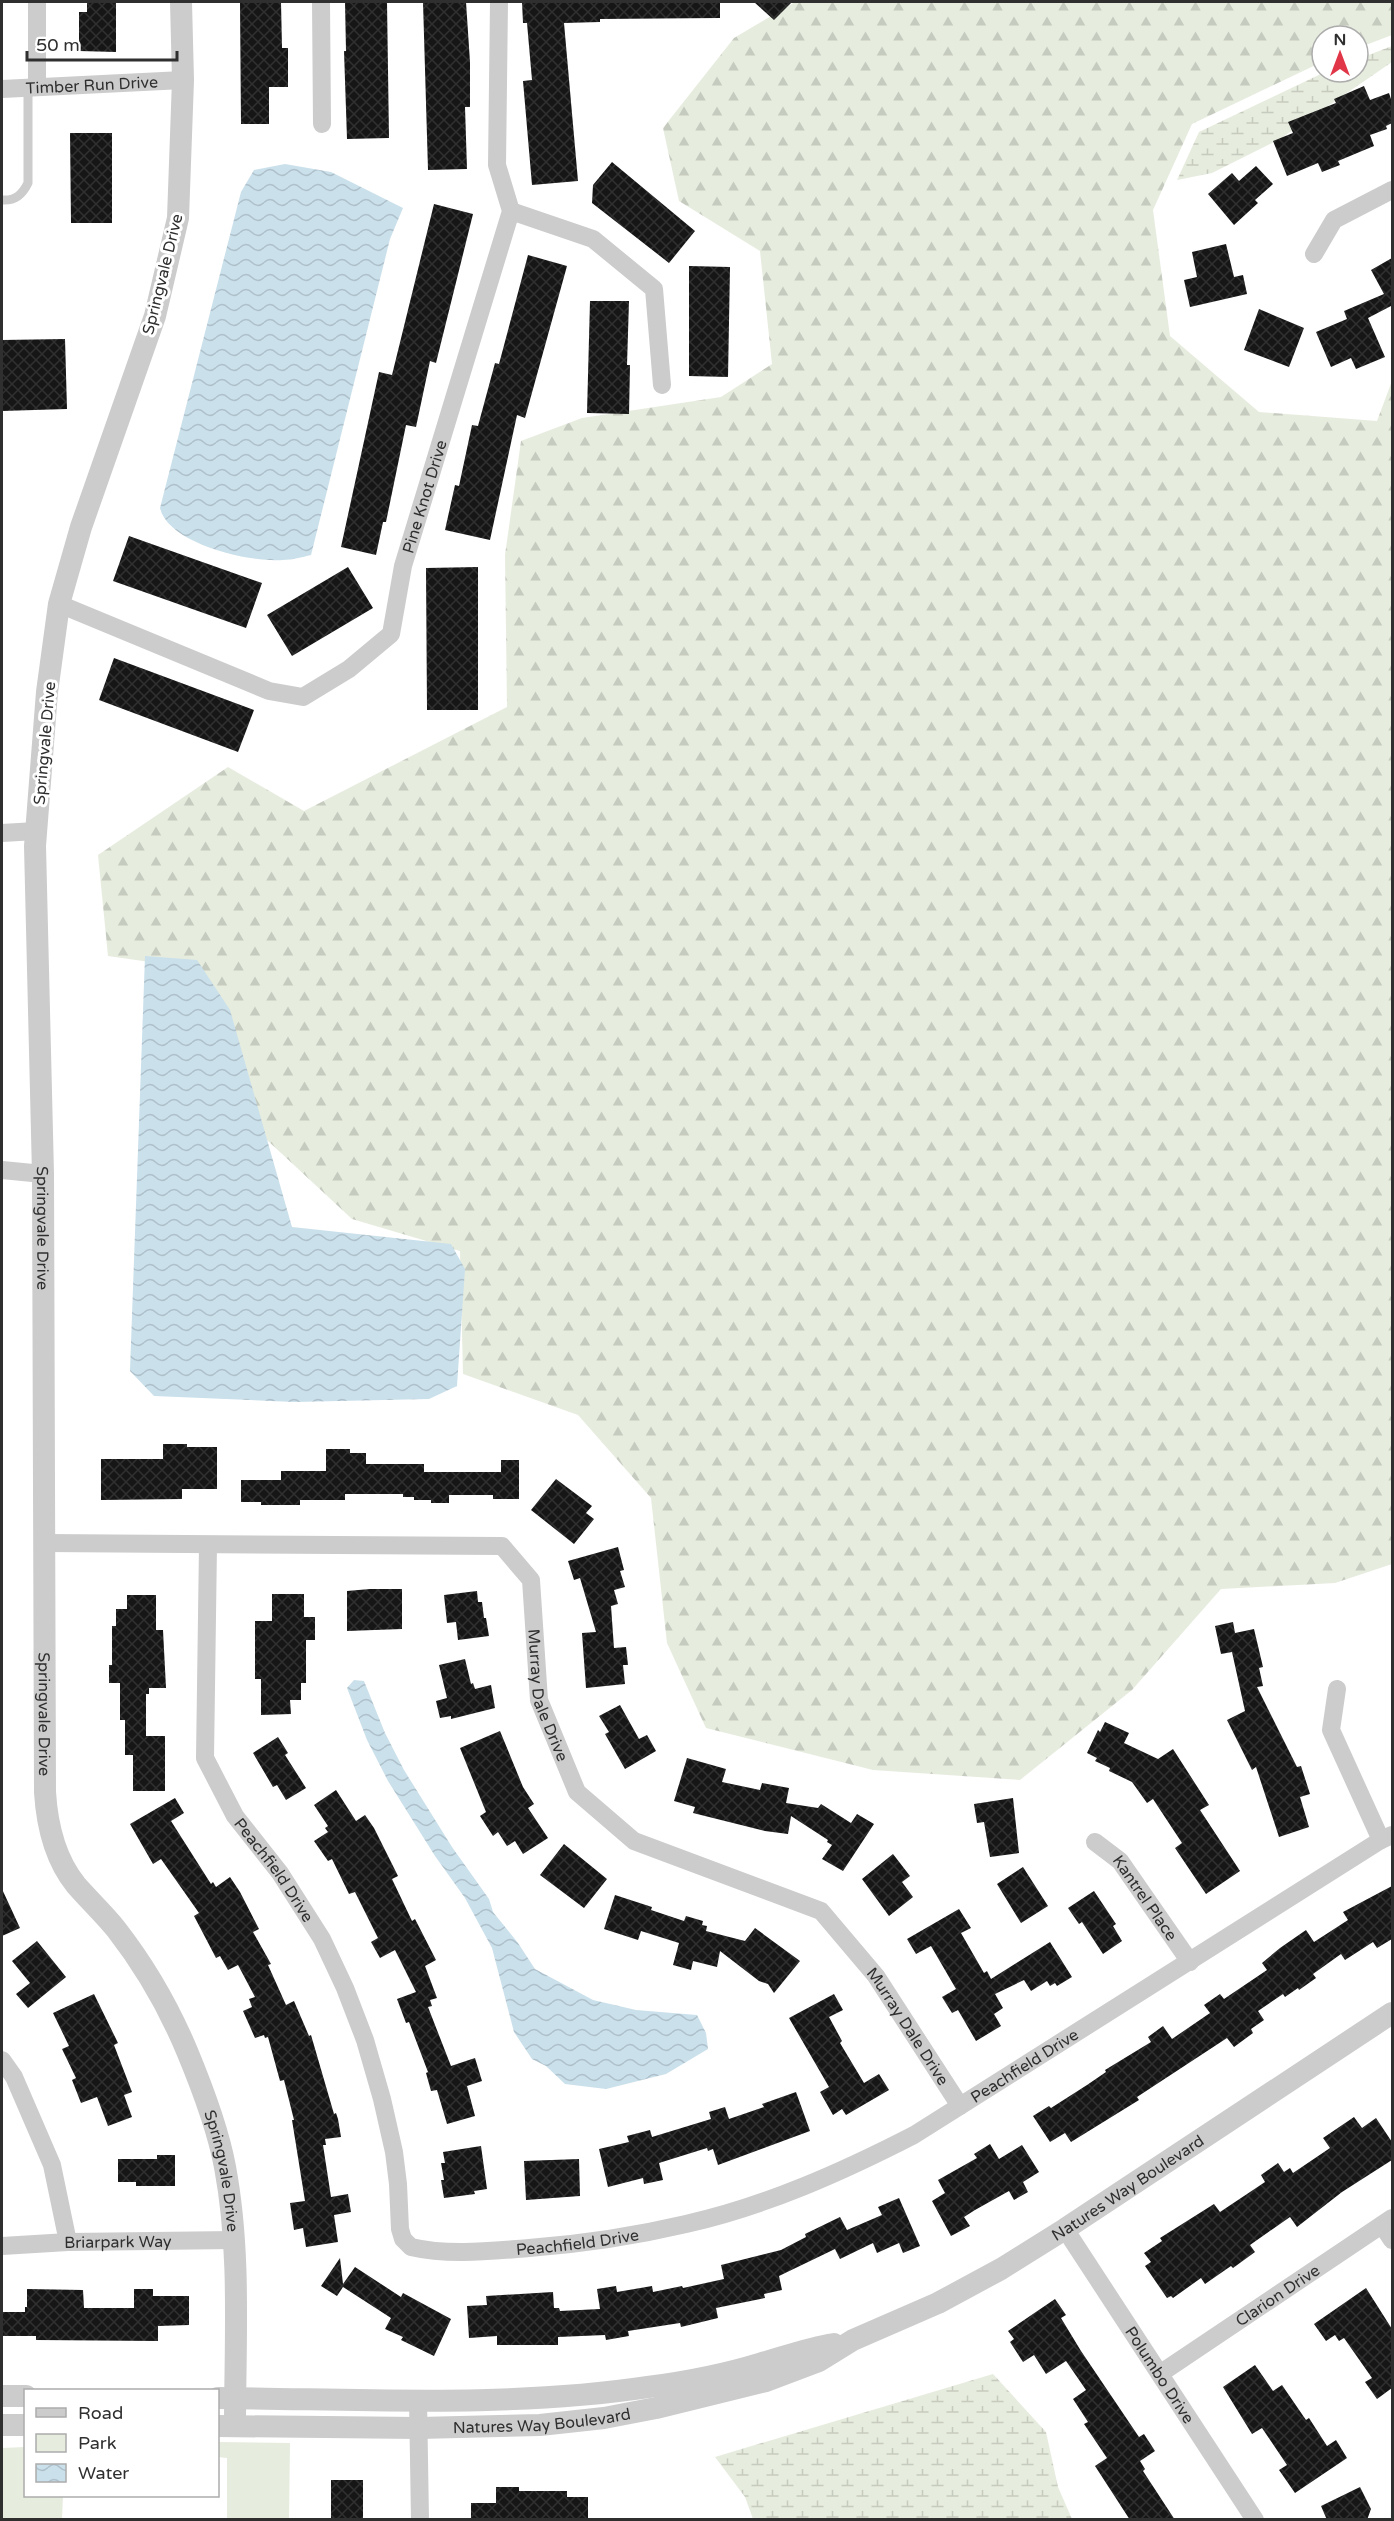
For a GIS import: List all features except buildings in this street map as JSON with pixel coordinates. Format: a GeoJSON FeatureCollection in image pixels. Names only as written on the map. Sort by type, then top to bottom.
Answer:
{"type":"FeatureCollection","features":[{"type":"Feature","properties":{"kind":"street"},"geometry":{"type":"LineString","coordinates":[[33,88],[37,2]]}},
{"type":"Feature","properties":{"kind":"street","name":"Springvale Drive"},"geometry":{"type":"LineString","coordinates":[[181,2],[183,80],[178,218],[155,316],[81,527],[59,604],[47,692],[36,831],[43,1174],[45,1792],[46,1816],[53,1842],[64,1868],[138,1959],[187,2050],[225,2166],[235,2240],[226,2426]]}},
{"type":"Feature","properties":{"kind":"street"},"geometry":{"type":"LineString","coordinates":[[321,2],[322,124]]}},
{"type":"Feature","properties":{"kind":"street"},"geometry":{"type":"LineString","coordinates":[[499,2],[496,165],[511,211],[593,239],[654,289],[662,385]]}},
{"type":"Feature","properties":{"kind":"street","name":"Timber Run Drive"},"geometry":{"type":"LineString","coordinates":[[2,90],[183,80]]}},
{"type":"Feature","properties":{"kind":"street"},"geometry":{"type":"LineString","coordinates":[[1314,254],[1334,220],[1392,190]]}},
{"type":"Feature","properties":{"kind":"street","name":"Pine Knot Drive"},"geometry":{"type":"LineString","coordinates":[[59,604],[269,691],[303,697],[349,669],[391,634],[404,566],[511,211]]}},
{"type":"Feature","properties":{"kind":"street"},"geometry":{"type":"LineString","coordinates":[[2,833],[36,831]]}},
{"type":"Feature","properties":{"kind":"street"},"geometry":{"type":"LineString","coordinates":[[2,1170],[43,1174]]}},
{"type":"Feature","properties":{"kind":"street","name":"Murray Dale Drive"},"geometry":{"type":"LineString","coordinates":[[44,1543],[502,1546],[531,1580],[539,1700],[578,1792],[634,1841],[821,1911],[876,1976],[960,2106]]}},
{"type":"Feature","properties":{"kind":"street","name":"Peachfield Drive"},"geometry":{"type":"LineString","coordinates":[[208,1545],[204,1758],[235,1816],[279,1873],[322,1939],[345,1988],[365,2040],[382,2099],[398,2184],[400,2229],[404,2239],[411,2247],[452,2251],[512,2250],[585,2243],[687,2224],[762,2202],[859,2163],[960,2106],[1387,1837]]}},
{"type":"Feature","properties":{"kind":"street"},"geometry":{"type":"LineString","coordinates":[[1337,1689],[1331,1730],[1387,1837]]}},
{"type":"Feature","properties":{"kind":"street","name":"Kantrel Place"},"geometry":{"type":"LineString","coordinates":[[1095,1842],[1120,1861],[1190,1962]]}},
{"type":"Feature","properties":{"kind":"street","name":"Natures Way Boulevard"},"geometry":{"type":"LineString","coordinates":[[226,2426],[418,2428],[540,2426],[595,2420],[646,2410],[766,2381],[819,2361],[853,2340],[938,2303],[1065,2229],[1392,2013]]}},
{"type":"Feature","properties":{"kind":"street"},"geometry":{"type":"LineString","coordinates":[[2,2060],[14,2078],[52,2164],[68,2242]]}},
{"type":"Feature","properties":{"kind":"street","name":"Clarion Drive"},"geometry":{"type":"LineString","coordinates":[[1161,2373],[1389,2228]]}},
{"type":"Feature","properties":{"kind":"street","name":"Polumbo Drive"},"geometry":{"type":"LineString","coordinates":[[1065,2229],[1255,2520]]}},
{"type":"Feature","properties":{"kind":"street","name":"Briarpark Way"},"geometry":{"type":"LineString","coordinates":[[2,2247],[68,2242],[235,2240]]}},
{"type":"Feature","properties":{"kind":"street","name":"Natures Way Boulevard"},"geometry":{"type":"LineString","coordinates":[[226,2398],[418,2399],[551,2396],[648,2387],[697,2379],[759,2364],[813,2347],[853,2340]]}},
{"type":"Feature","properties":{"kind":"street"},"geometry":{"type":"LineString","coordinates":[[2,2396],[24,2396]]}},
{"type":"Feature","properties":{"kind":"street"},"geometry":{"type":"LineString","coordinates":[[418,2399],[420,2520]]}},
{"type":"Feature","properties":{"kind":"street"},"geometry":{"type":"LineString","coordinates":[[2,2425],[24,2425]]}},
{"type":"Feature","properties":{"kind":"lane"},"geometry":{"type":"LineString","coordinates":[[2,200],[22,195],[28,183],[33,88]]}},
{"type":"Feature","properties":{"kind":"green space"},"geometry":{"type":"Polygon","coordinates":[[[795,2],[1392,2],[1392,35],[1370,43],[1370,24],[1310,24],[1310,68],[1192,124],[1153,210],[1170,336],[1259,412],[1377,421],[1392,381],[1392,1564],[1335,1583],[1221,1589],[1132,1690],[1020,1780],[873,1770],[706,1728],[667,1643],[651,1498],[578,1415],[463,1374],[460,1251],[352,1219],[267,1140],[199,969],[108,956],[98,855],[228,767],[304,811],[507,707],[505,555],[521,441],[582,418],[721,397],[772,364],[760,251],[679,201],[663,128],[734,38],[795,2]]]}},
{"type":"Feature","properties":{"kind":"green space"},"geometry":{"type":"Polygon","coordinates":[[[1392,46],[1392,62],[1370,77],[1370,54],[1392,46]]]}},
{"type":"Feature","properties":{"kind":"green space"},"geometry":{"type":"Polygon","coordinates":[[[1310,79],[1310,84],[1360,84],[1280,139],[1212,173],[1177,180],[1199,132],[1310,79]]]}},
{"type":"Feature","properties":{"kind":"green space"},"geometry":{"type":"Polygon","coordinates":[[[993,2374],[1046,2432],[1058,2487],[1072,2519],[753,2519],[745,2497],[715,2457],[993,2374]]]}},
{"type":"Feature","properties":{"kind":"green space"},"geometry":{"type":"Polygon","coordinates":[[[219,2442],[290,2443],[289,2519],[227,2519],[227,2458],[219,2457],[219,2442]]]}},
{"type":"Feature","properties":{"kind":"green space"},"geometry":{"type":"Polygon","coordinates":[[[24,2447],[24,2497],[63,2497],[62,2519],[2,2519],[2,2448],[24,2447]]]}},
{"type":"Feature","properties":{"kind":"water"},"geometry":{"type":"Polygon","coordinates":[[[285,164],[331,172],[403,208],[390,239],[311,555],[290,560],[269,560],[212,549],[194,541],[178,532],[166,521],[160,508],[241,192],[254,170],[285,164]]]}},
{"type":"Feature","properties":{"kind":"water"},"geometry":{"type":"Polygon","coordinates":[[[145,956],[197,960],[230,1010],[292,1227],[451,1244],[465,1269],[457,1386],[429,1399],[294,1402],[154,1396],[130,1371],[145,956]]]}},
{"type":"Feature","properties":{"kind":"water"},"geometry":{"type":"Polygon","coordinates":[[[354,1680],[364,1681],[385,1733],[404,1770],[452,1847],[489,1899],[493,1912],[535,1969],[593,2000],[636,2010],[697,2015],[706,2033],[708,2049],[666,2074],[606,2089],[565,2084],[546,2066],[532,2059],[514,2032],[492,1948],[465,1898],[435,1856],[388,1781],[367,1740],[347,1688],[354,1680]]]}}]}
